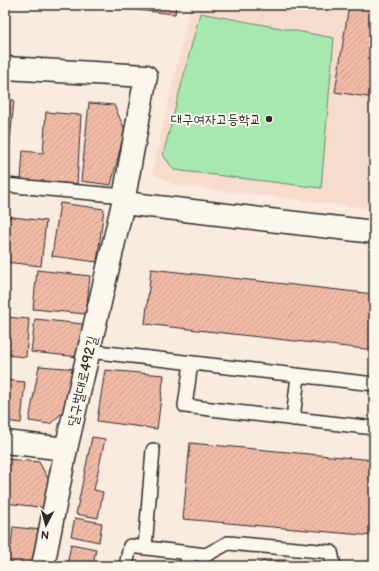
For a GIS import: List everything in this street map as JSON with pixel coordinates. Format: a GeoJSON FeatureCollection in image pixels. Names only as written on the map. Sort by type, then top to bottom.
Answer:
{"type":"FeatureCollection","features":[{"type":"Feature","properties":{"kind":"street","name":"달구벌대로492길"},"geometry":{"type":"LineString","coordinates":[[5,68],[146,76],[124,199],[66,449],[43,566]]}},
{"type":"Feature","properties":{"kind":"street"},"geometry":{"type":"LineString","coordinates":[[124,199],[374,232]]}},
{"type":"Feature","properties":{"kind":"street"},"geometry":{"type":"LineString","coordinates":[[5,442],[66,449]]}},
{"type":"Feature","properties":{"kind":"lane"},"geometry":{"type":"LineString","coordinates":[[5,185],[124,199]]}},
{"type":"Feature","properties":{"kind":"lane"},"geometry":{"type":"LineString","coordinates":[[89,351],[374,384]]}},
{"type":"Feature","properties":{"kind":"lane"},"geometry":{"type":"LineString","coordinates":[[191,363],[186,406],[374,428]]}},
{"type":"Feature","properties":{"kind":"lane"},"geometry":{"type":"LineString","coordinates":[[293,419],[298,376]]}},
{"type":"Feature","properties":{"kind":"lane"},"geometry":{"type":"LineString","coordinates":[[145,548],[153,450]]}},
{"type":"Feature","properties":{"kind":"lane"},"geometry":{"type":"LineString","coordinates":[[126,566],[130,546],[145,548],[188,560],[206,555],[228,543],[331,552],[334,566]]}},
{"type":"Feature","properties":{"kind":"shaded area","name":"대구여자고등학교"},"geometry":{"type":"Polygon","coordinates":[[[191,5],[374,5],[374,209],[174,185],[152,173],[191,5]]]}},
{"type":"Feature","properties":{"kind":"green space"},"geometry":{"type":"Polygon","coordinates":[[[200,13],[334,38],[321,188],[174,170],[163,155],[200,13]]]}},
{"type":"Feature","properties":{"kind":"building"},"geometry":{"type":"Polygon","coordinates":[[[89,5],[176,5],[175,14],[89,5]]]}},
{"type":"Feature","properties":{"kind":"building"},"geometry":{"type":"Polygon","coordinates":[[[349,5],[374,5],[374,98],[335,92],[349,5]]]}},
{"type":"Feature","properties":{"kind":"building"},"geometry":{"type":"Polygon","coordinates":[[[5,99],[14,100],[8,163],[5,163],[5,99]]]}},
{"type":"Feature","properties":{"kind":"building"},"geometry":{"type":"Polygon","coordinates":[[[89,103],[114,105],[125,130],[111,185],[81,181],[89,103]]]}},
{"type":"Feature","properties":{"kind":"building"},"geometry":{"type":"Polygon","coordinates":[[[46,112],[81,115],[77,184],[21,180],[23,151],[43,153],[46,112]]]}},
{"type":"Feature","properties":{"kind":"building"},"geometry":{"type":"Polygon","coordinates":[[[60,203],[104,209],[97,262],[52,256],[60,203]]]}},
{"type":"Feature","properties":{"kind":"building"},"geometry":{"type":"Polygon","coordinates":[[[5,216],[46,221],[41,266],[5,262],[5,216]]]}},
{"type":"Feature","properties":{"kind":"building"},"geometry":{"type":"Polygon","coordinates":[[[151,269],[374,294],[374,350],[145,324],[151,269]]]}},
{"type":"Feature","properties":{"kind":"building"},"geometry":{"type":"Polygon","coordinates":[[[37,270],[90,276],[86,314],[33,309],[37,270]]]}},
{"type":"Feature","properties":{"kind":"building"},"geometry":{"type":"Polygon","coordinates":[[[5,317],[29,319],[26,357],[5,355],[5,317]]]}},
{"type":"Feature","properties":{"kind":"building"},"geometry":{"type":"Polygon","coordinates":[[[35,319],[83,324],[80,357],[31,352],[35,319]]]}},
{"type":"Feature","properties":{"kind":"building"},"geometry":{"type":"Polygon","coordinates":[[[39,366],[78,369],[71,405],[50,424],[29,421],[39,366]]]}},
{"type":"Feature","properties":{"kind":"building"},"geometry":{"type":"Polygon","coordinates":[[[105,370],[164,375],[157,429],[97,421],[105,370]]]}},
{"type":"Feature","properties":{"kind":"building"},"geometry":{"type":"Polygon","coordinates":[[[5,380],[25,382],[21,423],[5,421],[5,380]]]}},
{"type":"Feature","properties":{"kind":"building"},"geometry":{"type":"Polygon","coordinates":[[[92,437],[105,439],[94,490],[103,492],[98,518],[76,514],[92,437]]]}},
{"type":"Feature","properties":{"kind":"building"},"geometry":{"type":"Polygon","coordinates":[[[190,443],[374,460],[374,536],[183,519],[190,443]]]}},
{"type":"Feature","properties":{"kind":"building"},"geometry":{"type":"Polygon","coordinates":[[[5,459],[39,462],[50,482],[47,508],[5,503],[5,459]]]}},
{"type":"Feature","properties":{"kind":"building"},"geometry":{"type":"Polygon","coordinates":[[[75,518],[102,523],[99,542],[71,536],[75,518]]]}},
{"type":"Feature","properties":{"kind":"building"},"geometry":{"type":"Polygon","coordinates":[[[13,527],[41,530],[30,566],[5,566],[5,545],[11,546],[13,527]]]}},
{"type":"Feature","properties":{"kind":"building"},"geometry":{"type":"Polygon","coordinates":[[[71,544],[96,549],[93,566],[67,566],[71,544]]]}},
{"type":"Feature","properties":{"kind":"building"},"geometry":{"type":"Polygon","coordinates":[[[266,560],[288,560],[302,566],[252,566],[266,560]]]}},
{"type":"Feature","properties":{"kind":"place","name":"대구여자고등학교"},"geometry":{"type":"Point","coordinates":[269,119]}}]}
